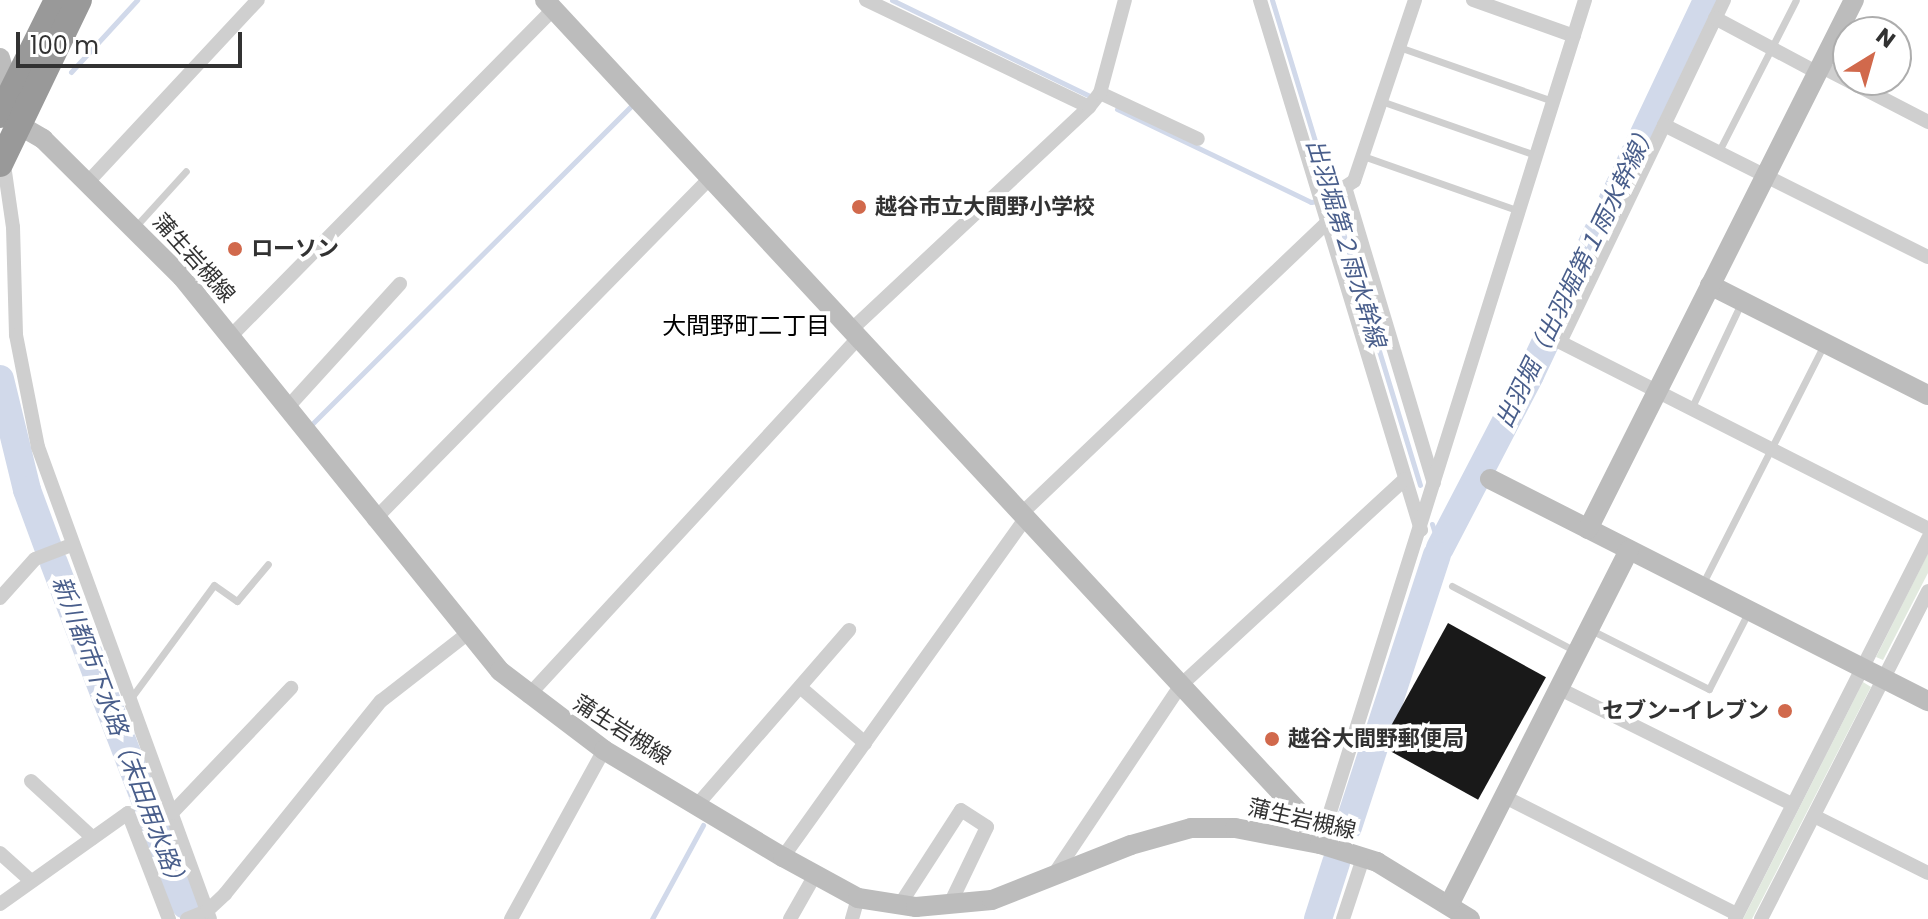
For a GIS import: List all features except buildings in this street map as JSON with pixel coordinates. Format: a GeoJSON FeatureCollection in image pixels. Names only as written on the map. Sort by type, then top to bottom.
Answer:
{"type":"FeatureCollection","features":[{"type":"Feature","properties":{"kind":"highway"},"geometry":{"type":"LineString","coordinates":[[1,161],[10,111],[57,0]]}},
{"type":"Feature","properties":{"kind":"highway"},"geometry":{"type":"LineString","coordinates":[[10,111],[79,0]]}},
{"type":"Feature","properties":{"kind":"street"},"geometry":{"type":"LineString","coordinates":[[88,182],[258,0]]}},
{"type":"Feature","properties":{"kind":"street"},"geometry":{"type":"LineString","coordinates":[[528,696],[856,333],[1089,107],[1100,93],[1125,0]]}},
{"type":"Feature","properties":{"kind":"street"},"geometry":{"type":"LineString","coordinates":[[1260,0],[1421,531]]}},
{"type":"Feature","properties":{"kind":"street"},"geometry":{"type":"LineString","coordinates":[[1415,0],[1354,181],[1345,187],[1435,484]]}},
{"type":"Feature","properties":{"kind":"street"},"geometry":{"type":"LineString","coordinates":[[1473,0],[1574,36]]}},
{"type":"Feature","properties":{"kind":"street"},"geometry":{"type":"LineString","coordinates":[[1319,844],[1421,531],[1585,0]]}},
{"type":"Feature","properties":{"kind":"street"},"geometry":{"type":"LineString","coordinates":[[1724,0],[1560,342],[1928,529]]}},
{"type":"Feature","properties":{"kind":"street"},"geometry":{"type":"LineString","coordinates":[[1588,529],[1854,0]]}},
{"type":"Feature","properties":{"kind":"street"},"geometry":{"type":"LineString","coordinates":[[871,1],[1089,107]]}},
{"type":"Feature","properties":{"kind":"street"},"geometry":{"type":"LineString","coordinates":[[230,337],[549,4],[1314,829],[1319,844]]}},
{"type":"Feature","properties":{"kind":"street"},"geometry":{"type":"LineString","coordinates":[[1715,18],[1771,49],[1928,122]]}},
{"type":"Feature","properties":{"kind":"street"},"geometry":{"type":"LineString","coordinates":[[0,58],[10,111]]}},
{"type":"Feature","properties":{"kind":"street"},"geometry":{"type":"LineString","coordinates":[[1100,93],[1198,139]]}},
{"type":"Feature","properties":{"kind":"street","name":"蒲生岩槻線"},"geometry":{"type":"LineString","coordinates":[[10,111],[135,227],[230,337],[467,634],[528,696],[604,750],[815,875],[858,898],[899,906],[992,900],[1191,828],[1267,831],[1363,858],[1470,919]]}},
{"type":"Feature","properties":{"kind":"street"},"geometry":{"type":"LineString","coordinates":[[1664,125],[1928,257]]}},
{"type":"Feature","properties":{"kind":"street"},"geometry":{"type":"LineString","coordinates":[[1,161],[13,227],[6,299],[27,403],[71,545],[209,915]]}},
{"type":"Feature","properties":{"kind":"street"},"geometry":{"type":"LineString","coordinates":[[374,520],[710,178]]}},
{"type":"Feature","properties":{"kind":"street"},"geometry":{"type":"LineString","coordinates":[[783,857],[1024,515],[1326,224]]}},
{"type":"Feature","properties":{"kind":"street"},"geometry":{"type":"LineString","coordinates":[[287,408],[400,284]]}},
{"type":"Feature","properties":{"kind":"street"},"geometry":{"type":"LineString","coordinates":[[1710,285],[1928,395]]}},
{"type":"Feature","properties":{"kind":"street"},"geometry":{"type":"LineString","coordinates":[[1053,876],[1181,685],[1405,479]]}},
{"type":"Feature","properties":{"kind":"street"},"geometry":{"type":"LineString","coordinates":[[1490,479],[1928,701]]}},
{"type":"Feature","properties":{"kind":"street"},"geometry":{"type":"LineString","coordinates":[[1503,796],[1736,917],[1928,538]]}},
{"type":"Feature","properties":{"kind":"street"},"geometry":{"type":"LineString","coordinates":[[0,598],[35,559],[71,545]]}},
{"type":"Feature","properties":{"kind":"street"},"geometry":{"type":"LineString","coordinates":[[1449,905],[1629,550]]}},
{"type":"Feature","properties":{"kind":"street"},"geometry":{"type":"LineString","coordinates":[[1761,919],[1928,591]]}},
{"type":"Feature","properties":{"kind":"street"},"geometry":{"type":"LineString","coordinates":[[697,805],[849,630]]}},
{"type":"Feature","properties":{"kind":"street"},"geometry":{"type":"LineString","coordinates":[[187,919],[209,915],[381,701],[467,634]]}},
{"type":"Feature","properties":{"kind":"street"},"geometry":{"type":"LineString","coordinates":[[800,687],[865,743]]}},
{"type":"Feature","properties":{"kind":"street"},"geometry":{"type":"LineString","coordinates":[[172,813],[291,688]]}},
{"type":"Feature","properties":{"kind":"street"},"geometry":{"type":"LineString","coordinates":[[1558,688],[1792,804]]}},
{"type":"Feature","properties":{"kind":"street"},"geometry":{"type":"LineString","coordinates":[[511,919],[604,750]]}},
{"type":"Feature","properties":{"kind":"street"},"geometry":{"type":"LineString","coordinates":[[31,781],[93,838]]}},
{"type":"Feature","properties":{"kind":"street"},"geometry":{"type":"LineString","coordinates":[[899,906],[961,810],[987,827],[950,904]]}},
{"type":"Feature","properties":{"kind":"street"},"geometry":{"type":"LineString","coordinates":[[0,904],[128,813],[169,919]]}},
{"type":"Feature","properties":{"kind":"street"},"geometry":{"type":"LineString","coordinates":[[1814,816],[1928,873]]}},
{"type":"Feature","properties":{"kind":"street"},"geometry":{"type":"LineString","coordinates":[[0,853],[31,881]]}},
{"type":"Feature","properties":{"kind":"street"},"geometry":{"type":"LineString","coordinates":[[1343,919],[1363,858]]}},
{"type":"Feature","properties":{"kind":"street"},"geometry":{"type":"LineString","coordinates":[[790,919],[815,875]]}},
{"type":"Feature","properties":{"kind":"street"},"geometry":{"type":"LineString","coordinates":[[852,919],[858,898]]}},
{"type":"Feature","properties":{"kind":"lane"},"geometry":{"type":"LineString","coordinates":[[1719,152],[1796,0]]}},
{"type":"Feature","properties":{"kind":"lane"},"geometry":{"type":"LineString","coordinates":[[1399,47],[1554,102]]}},
{"type":"Feature","properties":{"kind":"lane"},"geometry":{"type":"LineString","coordinates":[[1381,101],[1538,156]]}},
{"type":"Feature","properties":{"kind":"lane"},"geometry":{"type":"LineString","coordinates":[[1363,156],[1521,212]]}},
{"type":"Feature","properties":{"kind":"lane"},"geometry":{"type":"LineString","coordinates":[[135,227],[186,171]]}},
{"type":"Feature","properties":{"kind":"lane"},"geometry":{"type":"LineString","coordinates":[[1691,409],[1742,301]]}},
{"type":"Feature","properties":{"kind":"lane"},"geometry":{"type":"LineString","coordinates":[[1701,587],[1825,343]]}},
{"type":"Feature","properties":{"kind":"lane"},"geometry":{"type":"LineString","coordinates":[[130,700],[214,585],[237,601],[268,564]]}},
{"type":"Feature","properties":{"kind":"lane"},"geometry":{"type":"LineString","coordinates":[[1452,586],[1577,652]]}},
{"type":"Feature","properties":{"kind":"lane"},"geometry":{"type":"LineString","coordinates":[[1589,629],[1709,689],[1749,611]]}},
{"type":"Feature","properties":{"kind":"shaded area"},"geometry":{"type":"Polygon","coordinates":[[[1928,553],[1928,573],[1883,660],[1876,657],[1928,553]]]}},
{"type":"Feature","properties":{"kind":"shaded area"},"geometry":{"type":"Polygon","coordinates":[[[1863,682],[1871,687],[1752,919],[1743,919],[1863,682]]]}},
{"type":"Feature","properties":{"kind":"waterway"},"geometry":{"type":"LineString","coordinates":[[71,72],[137,0]]}},
{"type":"Feature","properties":{"kind":"waterway"},"geometry":{"type":"LineString","coordinates":[[892,0],[1094,98]]}},
{"type":"Feature","properties":{"kind":"waterway","name":"出羽堀第２雨水幹線"},"geometry":{"type":"LineString","coordinates":[[1272,0],[1420,485]]}},
{"type":"Feature","properties":{"kind":"waterway","name":"出羽堀（出羽堀第１雨水幹線）"},"geometry":{"type":"LineString","coordinates":[[1440,548],[1530,375],[1707,0]]}},
{"type":"Feature","properties":{"kind":"waterway"},"geometry":{"type":"LineString","coordinates":[[310,426],[633,104]]}},
{"type":"Feature","properties":{"kind":"waterway"},"geometry":{"type":"LineString","coordinates":[[1117,109],[1311,202],[1318,201]]}},
{"type":"Feature","properties":{"kind":"waterway","name":"新川都市下水路（末田用水路）"},"geometry":{"type":"LineString","coordinates":[[0,379],[27,490],[48,547]]}},
{"type":"Feature","properties":{"kind":"waterway","name":"出羽堀第２雨水幹線"},"geometry":{"type":"LineString","coordinates":[[1432,524],[1440,548]]}},
{"type":"Feature","properties":{"kind":"waterway","name":"出羽堀（出羽堀第１雨水幹線）"},"geometry":{"type":"LineString","coordinates":[[1348,827],[1437,555]]}},
{"type":"Feature","properties":{"kind":"waterway","name":"新川都市下水路（末田用水路）"},"geometry":{"type":"LineString","coordinates":[[54,563],[185,905]]}},
{"type":"Feature","properties":{"kind":"waterway"},"geometry":{"type":"LineString","coordinates":[[652,919],[703,825]]}},
{"type":"Feature","properties":{"kind":"waterway","name":"出羽堀（出羽堀第１雨水幹線）"},"geometry":{"type":"LineString","coordinates":[[1318,919],[1336,863]]}},
{"type":"Feature","properties":{"kind":"place","name":"越谷市立大間野小学校"},"geometry":{"type":"Point","coordinates":[859,207]}},
{"type":"Feature","properties":{"kind":"place","name":"ローソン"},"geometry":{"type":"Point","coordinates":[235,249]}},
{"type":"Feature","properties":{"kind":"place","name":"セブン-イレブン"},"geometry":{"type":"Point","coordinates":[1785,711]}},
{"type":"Feature","properties":{"kind":"place","name":"越谷大間野郵便局"},"geometry":{"type":"Point","coordinates":[1272,739]}},
{"type":"Feature","properties":{"kind":"district","name":"大間野町二丁目"},"geometry":{"type":"Point","coordinates":[746,326]}}]}
